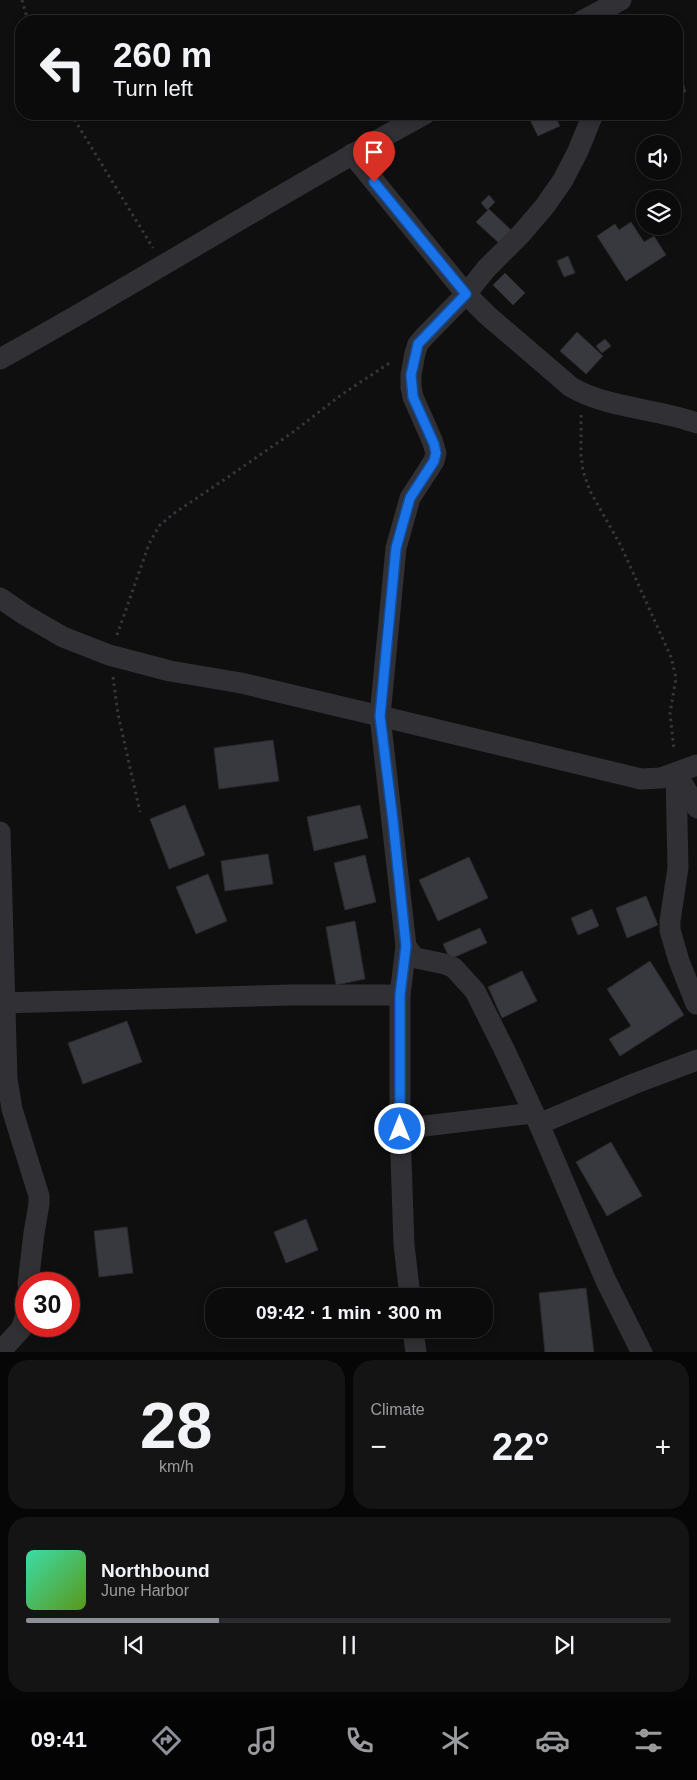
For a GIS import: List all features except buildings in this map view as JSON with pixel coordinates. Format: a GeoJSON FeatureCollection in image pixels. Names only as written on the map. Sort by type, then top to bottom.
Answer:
{"type":"FeatureCollection","features":[{"type":"Feature","properties":{"kind":"street"},"geometry":{"type":"LineString","coordinates":[[597,15],[621,0]]}},
{"type":"Feature","properties":{"kind":"street"},"geometry":{"type":"LineString","coordinates":[[0,359],[138,281],[352,154],[414,120]]}},
{"type":"Feature","properties":{"kind":"street"},"geometry":{"type":"LineString","coordinates":[[409,1288],[404,1245],[400,1129],[400,995],[406,946],[380,716],[396,548],[410,498],[434,461],[436,453],[434,444],[413,397],[411,375],[418,344],[546,206],[578,151],[590,120]]}},
{"type":"Feature","properties":{"kind":"street"},"geometry":{"type":"LineString","coordinates":[[352,154],[466,294],[571,387],[600,399],[663,413],[697,423]]}},
{"type":"Feature","properties":{"kind":"street"},"geometry":{"type":"LineString","coordinates":[[0,598],[63,637],[109,655],[170,671],[241,684],[641,779],[661,778],[697,765]]}},
{"type":"Feature","properties":{"kind":"street"},"geometry":{"type":"LineString","coordinates":[[676,773],[697,808]]}},
{"type":"Feature","properties":{"kind":"street"},"geometry":{"type":"LineString","coordinates":[[676,773],[678,868],[670,930],[679,961],[696,1004]]}},
{"type":"Feature","properties":{"kind":"street"},"geometry":{"type":"LineString","coordinates":[[0,832],[2,1003],[10,1094],[21,1139],[38,1189],[40,1204],[29,1272]]}},
{"type":"Feature","properties":{"kind":"street"},"geometry":{"type":"LineString","coordinates":[[406,946],[416,958],[445,964],[454,968],[475,991],[536,1118],[606,1281],[642,1352]]}},
{"type":"Feature","properties":{"kind":"street"},"geometry":{"type":"LineString","coordinates":[[2,1003],[290,995],[400,995]]}},
{"type":"Feature","properties":{"kind":"street"},"geometry":{"type":"LineString","coordinates":[[400,1129],[536,1118],[697,1060]]}},
{"type":"Feature","properties":{"kind":"street"},"geometry":{"type":"LineString","coordinates":[[0,1352],[15,1336]]}},
{"type":"Feature","properties":{"kind":"street"},"geometry":{"type":"LineString","coordinates":[[414,1338],[416,1352]]}},
{"type":"Feature","properties":{"kind":"path"},"geometry":{"type":"LineString","coordinates":[[22,0],[26,15]]}},
{"type":"Feature","properties":{"kind":"path"},"geometry":{"type":"LineString","coordinates":[[75,120],[163,265]]}},
{"type":"Feature","properties":{"kind":"path"},"geometry":{"type":"LineString","coordinates":[[140,812],[118,714],[109,655],[149,544],[159,526],[173,514],[293,432],[341,395],[418,344]]}},
{"type":"Feature","properties":{"kind":"path"},"geometry":{"type":"LineString","coordinates":[[580,392],[583,471],[590,491],[621,546],[672,657],[676,678],[670,713],[676,773]]}},
{"type":"Feature","properties":{"kind":"route"},"geometry":{"type":"LineString","coordinates":[[374,182],[466,294],[424,337],[418,344],[415,353],[411,375],[413,397],[434,444],[436,453],[434,461],[410,498],[396,548],[392,609],[380,716],[406,946],[400,995],[400,1129]]}}]}
